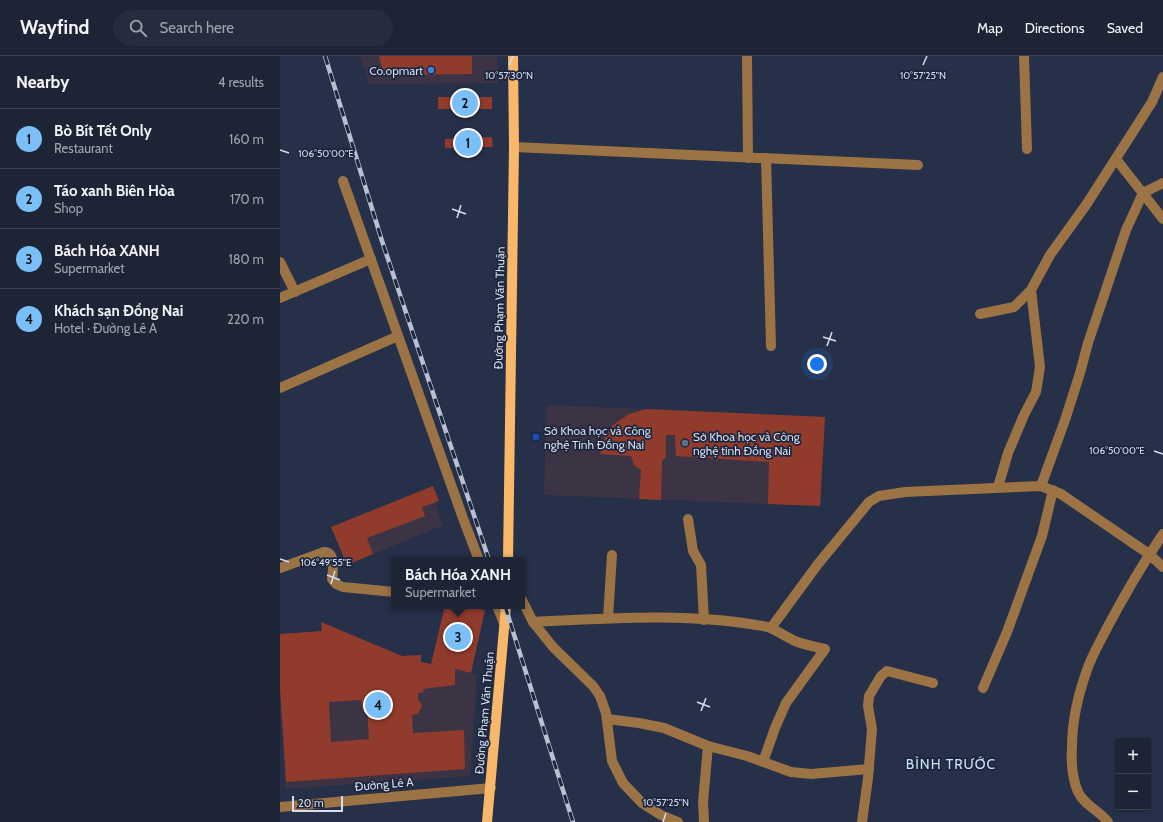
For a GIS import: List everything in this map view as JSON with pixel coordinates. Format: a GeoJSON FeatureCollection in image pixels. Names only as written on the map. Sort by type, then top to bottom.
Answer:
{"type":"FeatureCollection","features":[{"type":"Feature","properties":{"kind":"main road","name":"Đường Phạm Văn Thuận"},"geometry":{"type":"LineString","coordinates":[[508,557],[514,147],[513,56]]}},
{"type":"Feature","properties":{"kind":"main road","name":"Đường Phạm Văn Thuận"},"geometry":{"type":"LineString","coordinates":[[487,822],[506,609]]}},
{"type":"Feature","properties":{"kind":"street"},"geometry":{"type":"LineString","coordinates":[[747,56],[748,158]]}},
{"type":"Feature","properties":{"kind":"street"},"geometry":{"type":"LineString","coordinates":[[1024,56],[1027,149]]}},
{"type":"Feature","properties":{"kind":"street"},"geometry":{"type":"LineString","coordinates":[[980,314],[1014,307],[1031,290],[1050,255],[1086,206],[1152,102],[1163,77]]}},
{"type":"Feature","properties":{"kind":"street"},"geometry":{"type":"LineString","coordinates":[[514,147],[918,165]]}},
{"type":"Feature","properties":{"kind":"street"},"geometry":{"type":"LineString","coordinates":[[766,158],[771,346]]}},
{"type":"Feature","properties":{"kind":"street"},"geometry":{"type":"LineString","coordinates":[[1116,159],[1163,219]]}},
{"type":"Feature","properties":{"kind":"street"},"geometry":{"type":"LineString","coordinates":[[343,180],[478,557]]}},
{"type":"Feature","properties":{"kind":"street"},"geometry":{"type":"LineString","coordinates":[[1041,486],[1065,420],[1088,343],[1111,278],[1119,250],[1143,193],[1163,183]]}},
{"type":"Feature","properties":{"kind":"street"},"geometry":{"type":"LineString","coordinates":[[280,298],[371,259]]}},
{"type":"Feature","properties":{"kind":"street"},"geometry":{"type":"LineString","coordinates":[[280,262],[295,292]]}},
{"type":"Feature","properties":{"kind":"street"},"geometry":{"type":"LineString","coordinates":[[998,487],[1008,453],[1024,415],[1036,392],[1040,367],[1031,290]]}},
{"type":"Feature","properties":{"kind":"street"},"geometry":{"type":"LineString","coordinates":[[280,388],[398,336]]}},
{"type":"Feature","properties":{"kind":"street"},"geometry":{"type":"LineString","coordinates":[[771,628],[818,564],[869,502],[879,496],[906,492],[1041,486],[1053,490],[1149,554],[1163,567]]}},
{"type":"Feature","properties":{"kind":"street"},"geometry":{"type":"LineString","coordinates":[[983,688],[1007,632],[1042,536],[1053,490]]}},
{"type":"Feature","properties":{"kind":"street"},"geometry":{"type":"LineString","coordinates":[[688,519],[693,551],[700,565],[704,620]]}},
{"type":"Feature","properties":{"kind":"street"},"geometry":{"type":"LineString","coordinates":[[1108,822],[1085,802],[1079,794],[1071,764],[1072,729],[1078,700],[1087,669],[1123,598],[1149,554],[1163,534]]}},
{"type":"Feature","properties":{"kind":"street"},"geometry":{"type":"LineString","coordinates":[[280,568],[324,552],[328,552],[330,553],[333,567],[332,580],[338,586],[391,592]]}},
{"type":"Feature","properties":{"kind":"street"},"geometry":{"type":"LineString","coordinates":[[608,618],[612,555]]}},
{"type":"Feature","properties":{"kind":"street"},"geometry":{"type":"LineString","coordinates":[[525,606],[533,622],[553,647],[593,686],[600,696],[606,719],[612,761],[623,783],[642,803],[661,815],[678,822]]}},
{"type":"Feature","properties":{"kind":"street"},"geometry":{"type":"LineString","coordinates":[[498,609],[504,623]]}},
{"type":"Feature","properties":{"kind":"street"},"geometry":{"type":"LineString","coordinates":[[533,622],[608,618],[704,620],[771,628],[776,632],[796,641],[825,649],[786,703],[763,762]]}},
{"type":"Feature","properties":{"kind":"street"},"geometry":{"type":"LineString","coordinates":[[862,822],[869,769],[872,729],[868,706],[868,696],[881,676],[887,671],[933,683]]}},
{"type":"Feature","properties":{"kind":"street"},"geometry":{"type":"LineString","coordinates":[[606,719],[664,728],[708,746],[747,756],[791,772],[811,774],[869,769]]}},
{"type":"Feature","properties":{"kind":"street"},"geometry":{"type":"LineString","coordinates":[[704,822],[703,802],[708,746]]}},
{"type":"Feature","properties":{"kind":"street","name":"Đường Lê A"},"geometry":{"type":"LineString","coordinates":[[280,807],[491,788]]}},
{"type":"Feature","properties":{"kind":"shaded area","name":"Co.opmart"},"geometry":{"type":"Polygon","coordinates":[[[360,56],[497,56],[498,83],[369,84],[360,56]]]}},
{"type":"Feature","properties":{"kind":"shaded area","name":"Sở Khoa học và Công nghệ tỉnh Đồng Nai"},"geometry":{"type":"Polygon","coordinates":[[[547,405],[825,417],[820,506],[544,495],[547,405]]]}},
{"type":"Feature","properties":{"kind":"shaded area"},"geometry":{"type":"Polygon","coordinates":[[[433,486],[439,501],[435,503],[443,525],[347,565],[331,527],[433,486]]]}},
{"type":"Feature","properties":{"kind":"shaded area"},"geometry":{"type":"Polygon","coordinates":[[[321,622],[402,656],[421,655],[421,662],[477,674],[470,776],[286,789],[280,688],[280,634],[322,631],[321,622]]]}},
{"type":"Feature","properties":{"kind":"building"},"geometry":{"type":"Polygon","coordinates":[[[379,56],[472,56],[472,74],[384,75],[379,56]]]}},
{"type":"Feature","properties":{"kind":"building"},"geometry":{"type":"Polygon","coordinates":[[[438,97],[492,97],[492,109],[438,109],[438,97]]]}},
{"type":"Feature","properties":{"kind":"building"},"geometry":{"type":"Polygon","coordinates":[[[492,137],[493,147],[445,148],[445,139],[492,137]]]}},
{"type":"Feature","properties":{"kind":"building"},"geometry":{"type":"Polygon","coordinates":[[[647,409],[825,417],[820,506],[768,504],[769,462],[676,456],[675,435],[666,435],[666,457],[662,461],[661,500],[639,499],[641,470],[634,465],[631,456],[600,454],[606,433],[613,425],[629,414],[647,409]]]}},
{"type":"Feature","properties":{"kind":"building"},"geometry":{"type":"Polygon","coordinates":[[[433,486],[439,501],[422,507],[425,516],[367,538],[373,554],[347,565],[331,527],[433,486]]]}},
{"type":"Feature","properties":{"kind":"building"},"geometry":{"type":"Polygon","coordinates":[[[444,609],[485,610],[471,673],[455,669],[455,685],[423,689],[424,692],[418,693],[418,699],[422,706],[418,714],[412,715],[413,733],[464,730],[465,769],[286,782],[280,688],[280,634],[322,631],[321,622],[402,656],[421,655],[421,662],[431,664],[444,609]],[[361,700],[329,702],[331,742],[369,739],[367,708],[362,709],[361,700]]]}},
{"type":"Feature","properties":{"kind":"railway"},"geometry":{"type":"LineString","coordinates":[[325,56],[382,241],[488,557]]}},
{"type":"Feature","properties":{"kind":"railway"},"geometry":{"type":"LineString","coordinates":[[506,609],[573,822]]}},
{"type":"Feature","properties":{"kind":"place","name":"Co.opmart"},"geometry":{"type":"Point","coordinates":[431,70]}},
{"type":"Feature","properties":{"kind":"place","name":"Táo xanh Biên Hòa"},"geometry":{"type":"Point","coordinates":[465,103]}},
{"type":"Feature","properties":{"kind":"place","name":"Bò Bít Tết Only"},"geometry":{"type":"Point","coordinates":[468,143]}},
{"type":"Feature","properties":{"kind":"place","name":"Sở Khoa học và Công nghệ Tỉnh Đồng Nai"},"geometry":{"type":"Point","coordinates":[536,437]}},
{"type":"Feature","properties":{"kind":"place","name":"Sở Khoa học và Công nghệ tỉnh Đồng Nai"},"geometry":{"type":"Point","coordinates":[685,443]}},
{"type":"Feature","properties":{"kind":"place","name":"Bách Hóa XANH"},"geometry":{"type":"Point","coordinates":[458,637]}},
{"type":"Feature","properties":{"kind":"place","name":"Khách sạn Đồng Nai"},"geometry":{"type":"Point","coordinates":[378,705]}},
{"type":"Feature","properties":{"kind":"district","name":"BÌNH TRƯỚC"},"geometry":{"type":"Point","coordinates":[951,764]}}]}
